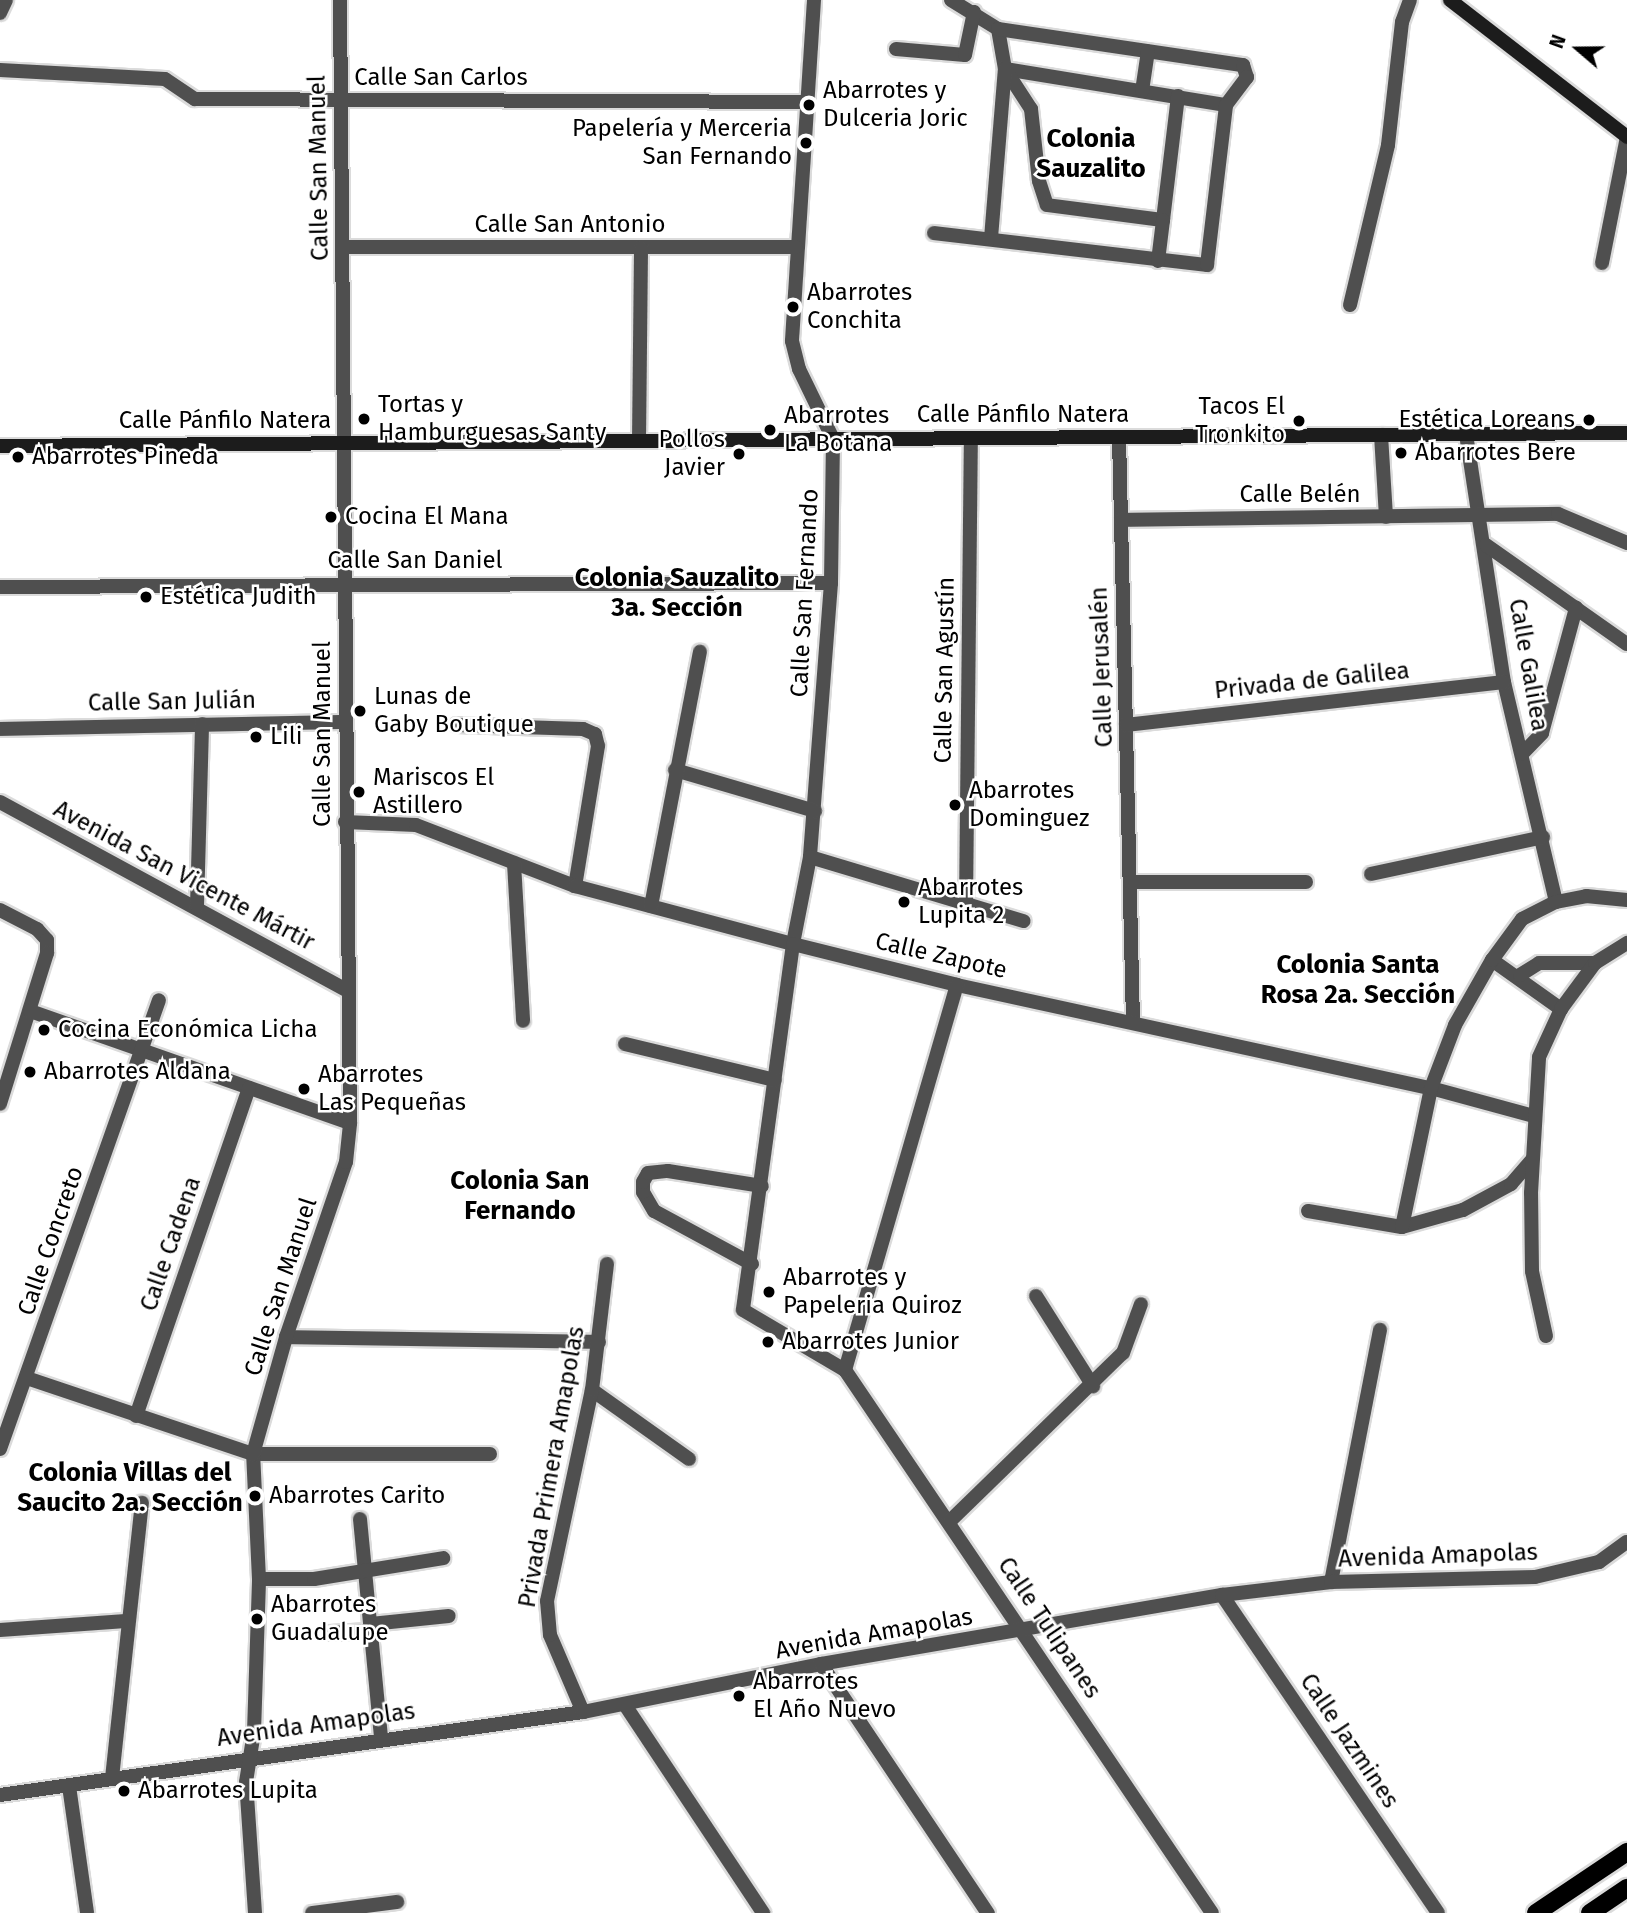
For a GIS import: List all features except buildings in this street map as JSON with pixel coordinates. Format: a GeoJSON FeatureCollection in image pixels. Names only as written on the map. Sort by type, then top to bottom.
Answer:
{"type":"FeatureCollection","features":[{"type":"Feature","properties":{"kind":"main road"},"geometry":{"type":"LineString","coordinates":[[1450,0],[1627,137]]}},
{"type":"Feature","properties":{"kind":"main road","name":"Calle Pánfilo Natera"},"geometry":{"type":"LineString","coordinates":[[0,446],[1627,433]]}},
{"type":"Feature","properties":{"kind":"main road"},"geometry":{"type":"LineString","coordinates":[[1536,1913],[1627,1852]]}},
{"type":"Feature","properties":{"kind":"main road"},"geometry":{"type":"LineString","coordinates":[[1590,1913],[1627,1888]]}},
{"type":"Feature","properties":{"kind":"street"},"geometry":{"type":"LineString","coordinates":[[0,13],[6,0]]}},
{"type":"Feature","properties":{"kind":"street","name":"Calle San Manuel"},"geometry":{"type":"LineString","coordinates":[[255,1913],[246,1782],[250,1757],[259,1579],[253,1454],[286,1337],[346,1162],[350,1123],[346,990],[346,584],[340,0]]}},
{"type":"Feature","properties":{"kind":"street","name":"Calle San Fernando"},"geometry":{"type":"LineString","coordinates":[[814,0],[805,102],[792,341],[799,369],[834,439],[831,583],[810,857],[793,943],[752,1264],[743,1310],[808,1344],[845,1370]]}},
{"type":"Feature","properties":{"kind":"street"},"geometry":{"type":"LineString","coordinates":[[934,233],[1207,265],[1226,105],[1247,77],[1243,65],[998,29],[975,12],[951,0]]}},
{"type":"Feature","properties":{"kind":"street"},"geometry":{"type":"LineString","coordinates":[[1350,304],[1388,145],[1402,22],[1410,0]]}},
{"type":"Feature","properties":{"kind":"street"},"geometry":{"type":"LineString","coordinates":[[896,49],[965,55],[975,12]]}},
{"type":"Feature","properties":{"kind":"street"},"geometry":{"type":"LineString","coordinates":[[990,238],[1005,69],[998,29]]}},
{"type":"Feature","properties":{"kind":"street"},"geometry":{"type":"LineString","coordinates":[[1142,91],[1148,51]]}},
{"type":"Feature","properties":{"kind":"street"},"geometry":{"type":"LineString","coordinates":[[1005,69],[1226,105]]}},
{"type":"Feature","properties":{"kind":"street"},"geometry":{"type":"LineString","coordinates":[[1005,69],[1031,109],[1039,181],[1047,205],[1163,220]]}},
{"type":"Feature","properties":{"kind":"street","name":"Calle San Carlos"},"geometry":{"type":"LineString","coordinates":[[0,70],[165,79],[195,99],[805,102]]}},
{"type":"Feature","properties":{"kind":"street"},"geometry":{"type":"LineString","coordinates":[[1158,261],[1178,96]]}},
{"type":"Feature","properties":{"kind":"street"},"geometry":{"type":"LineString","coordinates":[[1602,262],[1627,137]]}},
{"type":"Feature","properties":{"kind":"street","name":"Calle San Antonio"},"geometry":{"type":"LineString","coordinates":[[343,247],[796,247]]}},
{"type":"Feature","properties":{"kind":"street"},"geometry":{"type":"LineString","coordinates":[[639,441],[641,248]]}},
{"type":"Feature","properties":{"kind":"street","name":"Calle Galilea"},"geometry":{"type":"LineString","coordinates":[[1466,434],[1486,544],[1504,682],[1543,837],[1556,902]]}},
{"type":"Feature","properties":{"kind":"street"},"geometry":{"type":"LineString","coordinates":[[1381,435],[1386,517]]}},
{"type":"Feature","properties":{"kind":"street","name":"Calle Jerusalén"},"geometry":{"type":"LineString","coordinates":[[1119,437],[1133,1021]]}},
{"type":"Feature","properties":{"kind":"street","name":"Calle San Agustín"},"geometry":{"type":"LineString","coordinates":[[966,903],[971,438]]}},
{"type":"Feature","properties":{"kind":"street","name":"Calle Belén"},"geometry":{"type":"LineString","coordinates":[[1121,520],[1558,514],[1627,543]]}},
{"type":"Feature","properties":{"kind":"street"},"geometry":{"type":"LineString","coordinates":[[1486,544],[1627,644]]}},
{"type":"Feature","properties":{"kind":"street","name":"Calle San Daniel"},"geometry":{"type":"LineString","coordinates":[[0,587],[831,583]]}},
{"type":"Feature","properties":{"kind":"street"},"geometry":{"type":"LineString","coordinates":[[1522,754],[1542,733],[1576,608]]}},
{"type":"Feature","properties":{"kind":"street"},"geometry":{"type":"LineString","coordinates":[[651,906],[675,770],[700,652]]}},
{"type":"Feature","properties":{"kind":"street","name":"Privada de Galilea"},"geometry":{"type":"LineString","coordinates":[[1126,725],[1504,682]]}},
{"type":"Feature","properties":{"kind":"street","name":"Calle San Julián"},"geometry":{"type":"LineString","coordinates":[[0,729],[345,722]]}},
{"type":"Feature","properties":{"kind":"street"},"geometry":{"type":"LineString","coordinates":[[197,905],[202,724]]}},
{"type":"Feature","properties":{"kind":"street"},"geometry":{"type":"LineString","coordinates":[[457,725],[583,729],[595,734],[598,746],[575,886]]}},
{"type":"Feature","properties":{"kind":"street"},"geometry":{"type":"LineString","coordinates":[[675,770],[815,811]]}},
{"type":"Feature","properties":{"kind":"street","name":"Avenida San Vicente Mártir"},"geometry":{"type":"LineString","coordinates":[[0,802],[197,905],[346,990]]}},
{"type":"Feature","properties":{"kind":"street","name":"Calle Zapote"},"geometry":{"type":"LineString","coordinates":[[345,822],[416,825],[575,886],[793,943],[957,985],[1133,1021],[1431,1088],[1534,1116]]}},
{"type":"Feature","properties":{"kind":"street"},"geometry":{"type":"LineString","coordinates":[[1371,874],[1543,837]]}},
{"type":"Feature","properties":{"kind":"street"},"geometry":{"type":"LineString","coordinates":[[810,857],[1024,921]]}},
{"type":"Feature","properties":{"kind":"street"},"geometry":{"type":"LineString","coordinates":[[514,863],[523,1021]]}},
{"type":"Feature","properties":{"kind":"street"},"geometry":{"type":"LineString","coordinates":[[1130,882],[1306,882]]}},
{"type":"Feature","properties":{"kind":"street"},"geometry":{"type":"LineString","coordinates":[[1402,1227],[1431,1088],[1455,1025],[1492,960],[1522,919],[1556,902],[1586,896],[1627,900]]}},
{"type":"Feature","properties":{"kind":"street"},"geometry":{"type":"LineString","coordinates":[[0,910],[47,940],[47,953],[0,1104]]}},
{"type":"Feature","properties":{"kind":"street"},"geometry":{"type":"LineString","coordinates":[[1546,1336],[1532,1271],[1532,1160],[1539,1057],[1561,1009],[1595,963],[1627,943]]}},
{"type":"Feature","properties":{"kind":"street"},"geometry":{"type":"LineString","coordinates":[[1492,960],[1520,975],[1561,1009]]}},
{"type":"Feature","properties":{"kind":"street"},"geometry":{"type":"LineString","coordinates":[[1520,975],[1539,963],[1595,963]]}},
{"type":"Feature","properties":{"kind":"street"},"geometry":{"type":"LineString","coordinates":[[845,1370],[957,985]]}},
{"type":"Feature","properties":{"kind":"street","name":"Calle Concreto"},"geometry":{"type":"LineString","coordinates":[[0,1449],[159,1000]]}},
{"type":"Feature","properties":{"kind":"street"},"geometry":{"type":"LineString","coordinates":[[30,1011],[350,1123]]}},
{"type":"Feature","properties":{"kind":"street"},"geometry":{"type":"LineString","coordinates":[[625,1044],[775,1080]]}},
{"type":"Feature","properties":{"kind":"street","name":"Calle Cadena"},"geometry":{"type":"LineString","coordinates":[[136,1416],[249,1088]]}},
{"type":"Feature","properties":{"kind":"street"},"geometry":{"type":"LineString","coordinates":[[1308,1211],[1402,1227],[1463,1210],[1511,1184],[1532,1160]]}},
{"type":"Feature","properties":{"kind":"street"},"geometry":{"type":"LineString","coordinates":[[752,1264],[654,1212],[643,1192],[643,1182],[648,1174],[668,1171],[762,1186]]}},
{"type":"Feature","properties":{"kind":"street","name":"Privada Primera Amapolas"},"geometry":{"type":"LineString","coordinates":[[583,1712],[550,1635],[547,1601],[592,1390],[607,1265]]}},
{"type":"Feature","properties":{"kind":"street"},"geometry":{"type":"LineString","coordinates":[[1036,1296],[1093,1387]]}},
{"type":"Feature","properties":{"kind":"street"},"geometry":{"type":"LineString","coordinates":[[950,1521],[1093,1387],[1123,1353],[1141,1304]]}},
{"type":"Feature","properties":{"kind":"street"},"geometry":{"type":"LineString","coordinates":[[1331,1582],[1380,1330]]}},
{"type":"Feature","properties":{"kind":"street"},"geometry":{"type":"LineString","coordinates":[[286,1337],[495,1337],[599,1342]]}},
{"type":"Feature","properties":{"kind":"street","name":"Calle Tulipanes"},"geometry":{"type":"LineString","coordinates":[[845,1370],[950,1521],[1212,1913]]}},
{"type":"Feature","properties":{"kind":"street"},"geometry":{"type":"LineString","coordinates":[[27,1378],[253,1454],[490,1454]]}},
{"type":"Feature","properties":{"kind":"street"},"geometry":{"type":"LineString","coordinates":[[592,1390],[689,1460]]}},
{"type":"Feature","properties":{"kind":"street"},"geometry":{"type":"LineString","coordinates":[[112,1778],[126,1621],[142,1503]]}},
{"type":"Feature","properties":{"kind":"street"},"geometry":{"type":"LineString","coordinates":[[360,1519],[381,1739]]}},
{"type":"Feature","properties":{"kind":"street","name":"Avenida Amapolas"},"geometry":{"type":"LineString","coordinates":[[0,1795],[250,1757],[583,1712],[821,1664],[1023,1632],[1222,1595],[1331,1582],[1535,1577],[1599,1562],[1627,1542]]}},
{"type":"Feature","properties":{"kind":"street"},"geometry":{"type":"LineString","coordinates":[[259,1579],[365,1572],[443,1558]]}},
{"type":"Feature","properties":{"kind":"street","name":"Calle Jazmines"},"geometry":{"type":"LineString","coordinates":[[1222,1595],[1438,1913]]}},
{"type":"Feature","properties":{"kind":"street"},"geometry":{"type":"LineString","coordinates":[[330,1633],[449,1616]]}},
{"type":"Feature","properties":{"kind":"street"},"geometry":{"type":"LineString","coordinates":[[0,1630],[126,1621]]}},
{"type":"Feature","properties":{"kind":"street"},"geometry":{"type":"LineString","coordinates":[[821,1664],[988,1913]]}},
{"type":"Feature","properties":{"kind":"street"},"geometry":{"type":"LineString","coordinates":[[625,1705],[763,1913]]}},
{"type":"Feature","properties":{"kind":"street"},"geometry":{"type":"LineString","coordinates":[[69,1786],[86,1913]]}},
{"type":"Feature","properties":{"kind":"street"},"geometry":{"type":"LineString","coordinates":[[312,1913],[397,1902]]}},
{"type":"Feature","properties":{"kind":"place","name":"Abarrotes y Dulceria Joric"},"geometry":{"type":"Point","coordinates":[809,105]}},
{"type":"Feature","properties":{"kind":"place","name":"Papelería y Merceria San Fernando"},"geometry":{"type":"Point","coordinates":[806,143]}},
{"type":"Feature","properties":{"kind":"place","name":"Abarrotes Conchita"},"geometry":{"type":"Point","coordinates":[793,307]}},
{"type":"Feature","properties":{"kind":"place","name":"Tortas y Hamburguesas Santy"},"geometry":{"type":"Point","coordinates":[364,419]}},
{"type":"Feature","properties":{"kind":"place","name":"Estética Loreans"},"geometry":{"type":"Point","coordinates":[1589,420]}},
{"type":"Feature","properties":{"kind":"place","name":"Tacos El Tronkito"},"geometry":{"type":"Point","coordinates":[1299,421]}},
{"type":"Feature","properties":{"kind":"place","name":"Abarrotes La Botana"},"geometry":{"type":"Point","coordinates":[770,430]}},
{"type":"Feature","properties":{"kind":"place","name":"Abarrotes Bere"},"geometry":{"type":"Point","coordinates":[1401,453]}},
{"type":"Feature","properties":{"kind":"place","name":"Pollos Javier"},"geometry":{"type":"Point","coordinates":[739,454]}},
{"type":"Feature","properties":{"kind":"place","name":"Abarrotes Pineda"},"geometry":{"type":"Point","coordinates":[18,457]}},
{"type":"Feature","properties":{"kind":"place","name":"Cocina El Mana"},"geometry":{"type":"Point","coordinates":[331,517]}},
{"type":"Feature","properties":{"kind":"place","name":"Estética Judith"},"geometry":{"type":"Point","coordinates":[146,597]}},
{"type":"Feature","properties":{"kind":"place","name":"Lunas de Gaby Boutique"},"geometry":{"type":"Point","coordinates":[360,711]}},
{"type":"Feature","properties":{"kind":"place","name":"Lili"},"geometry":{"type":"Point","coordinates":[256,737]}},
{"type":"Feature","properties":{"kind":"place","name":"Mariscos El Astillero"},"geometry":{"type":"Point","coordinates":[359,792]}},
{"type":"Feature","properties":{"kind":"place","name":"Abarrotes Dominguez"},"geometry":{"type":"Point","coordinates":[955,805]}},
{"type":"Feature","properties":{"kind":"place","name":"Abarrotes Lupita 2"},"geometry":{"type":"Point","coordinates":[904,902]}},
{"type":"Feature","properties":{"kind":"place","name":"Cocina Económica Licha"},"geometry":{"type":"Point","coordinates":[44,1030]}},
{"type":"Feature","properties":{"kind":"place","name":"Abarrotes Aldana"},"geometry":{"type":"Point","coordinates":[30,1072]}},
{"type":"Feature","properties":{"kind":"place","name":"Abarrotes Las Pequeñas"},"geometry":{"type":"Point","coordinates":[304,1089]}},
{"type":"Feature","properties":{"kind":"place","name":"Abarrotes y Papeleria Quiroz"},"geometry":{"type":"Point","coordinates":[769,1292]}},
{"type":"Feature","properties":{"kind":"place","name":"Abarrotes Junior"},"geometry":{"type":"Point","coordinates":[768,1342]}},
{"type":"Feature","properties":{"kind":"place","name":"Abarrotes Carito"},"geometry":{"type":"Point","coordinates":[255,1496]}},
{"type":"Feature","properties":{"kind":"place","name":"Abarrotes Guadalupe"},"geometry":{"type":"Point","coordinates":[257,1619]}},
{"type":"Feature","properties":{"kind":"place","name":"Abarrotes El Año Nuevo"},"geometry":{"type":"Point","coordinates":[739,1696]}},
{"type":"Feature","properties":{"kind":"place","name":"Abarrotes Lupita"},"geometry":{"type":"Point","coordinates":[124,1791]}},
{"type":"Feature","properties":{"kind":"district","name":"Colonia Sauzalito"},"geometry":{"type":"Point","coordinates":[1091,154]}},
{"type":"Feature","properties":{"kind":"district","name":"Colonia Sauzalito 3a. Sección"},"geometry":{"type":"Point","coordinates":[677,593]}},
{"type":"Feature","properties":{"kind":"district","name":"Colonia Santa Rosa 2a. Sección"},"geometry":{"type":"Point","coordinates":[1358,980]}},
{"type":"Feature","properties":{"kind":"district","name":"Colonia San Fernando"},"geometry":{"type":"Point","coordinates":[520,1196]}},
{"type":"Feature","properties":{"kind":"district","name":"Colonia Villas del Saucito 2a. Sección"},"geometry":{"type":"Point","coordinates":[130,1488]}}]}
